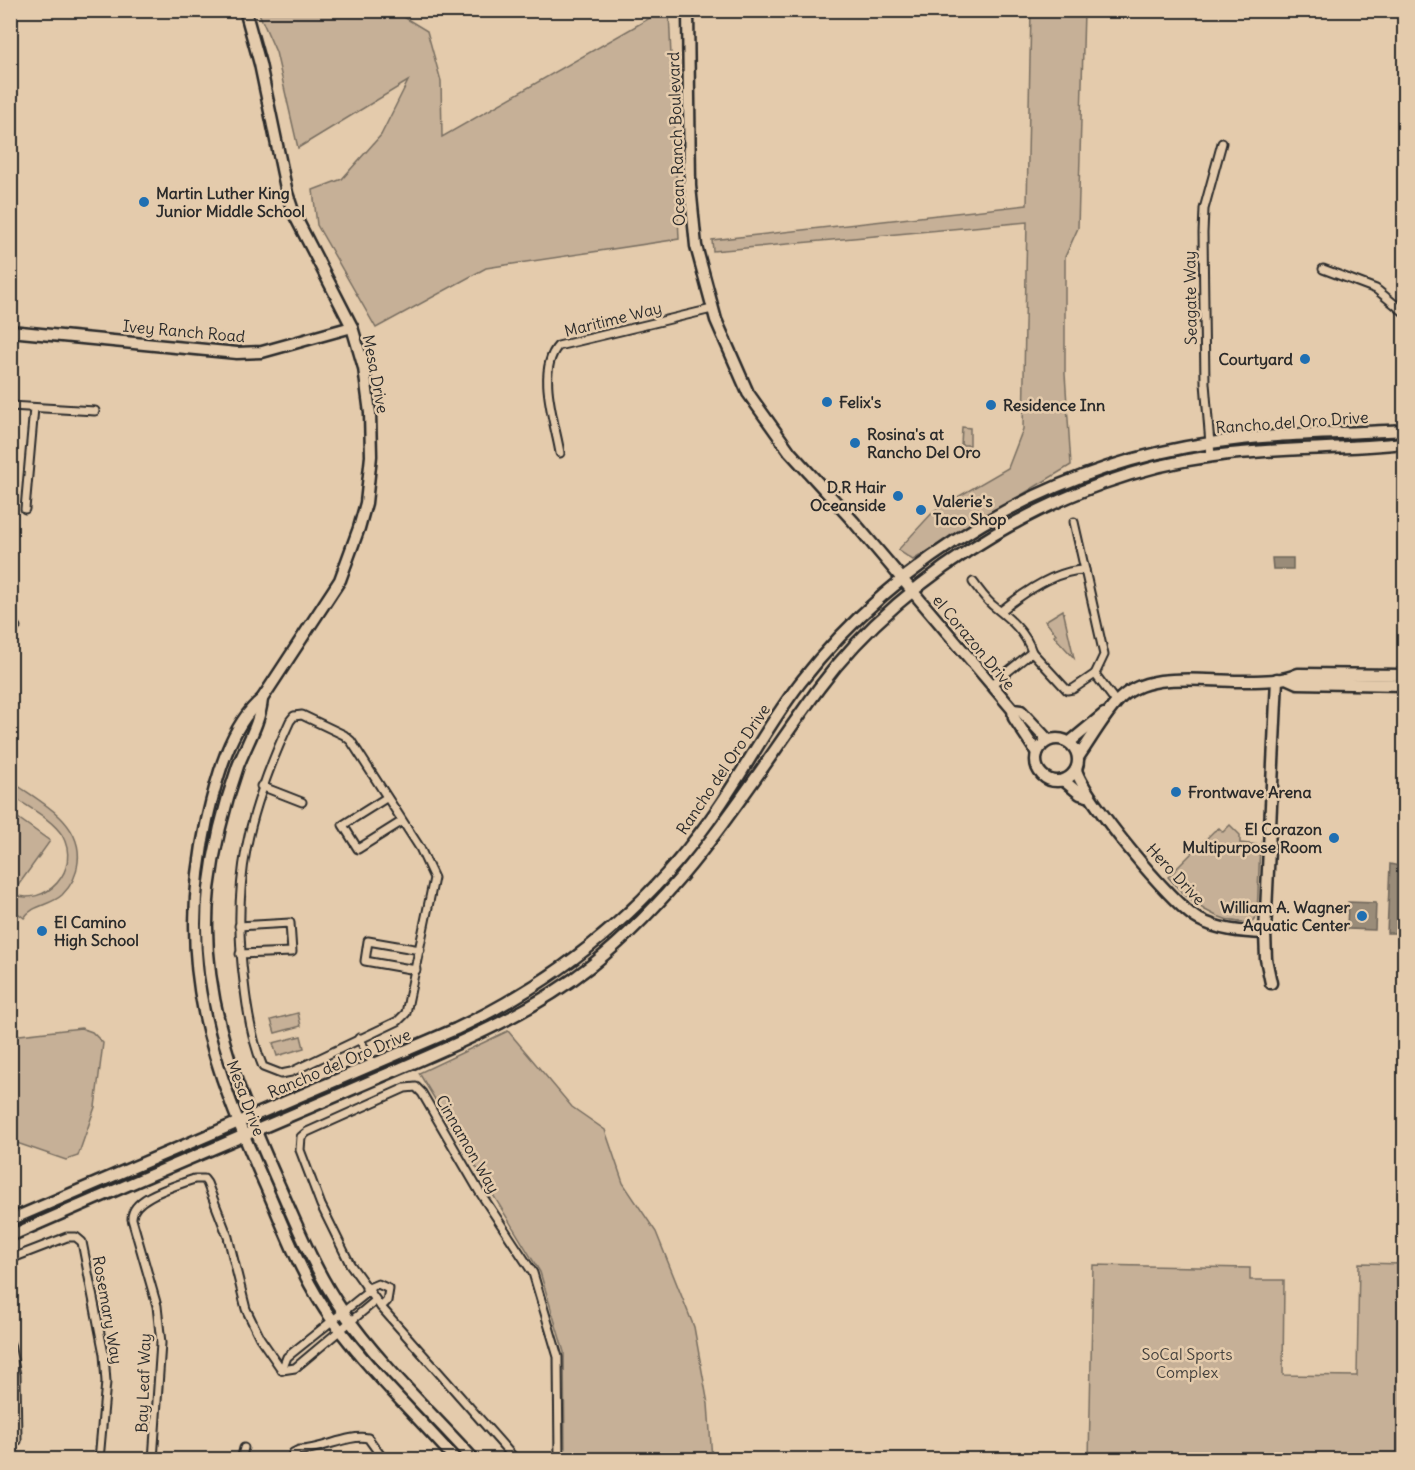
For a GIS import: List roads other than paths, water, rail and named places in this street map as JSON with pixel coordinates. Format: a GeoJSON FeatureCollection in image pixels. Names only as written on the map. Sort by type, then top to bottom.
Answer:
{"type":"FeatureCollection","features":[{"type":"Feature","properties":{"kind":"main road","name":"Mesa Drive"},"geometry":{"type":"LineString","coordinates":[[245,10],[294,214],[352,327],[364,368],[370,412],[371,456],[366,503],[360,528],[340,580],[262,699],[249,710],[223,767],[204,833],[196,891],[196,953],[201,1002],[217,1069],[237,1122],[298,1262],[337,1326],[456,1460]]}},
{"type":"Feature","properties":{"kind":"main road","name":"Ocean Ranch Boulevard"},"geometry":{"type":"LineString","coordinates":[[688,10],[692,211],[700,266],[712,309],[748,393],[764,418],[790,452],[914,593]]}},
{"type":"Feature","properties":{"kind":"main road","name":"Ivey Ranch Road"},"geometry":{"type":"LineString","coordinates":[[10,330],[237,353],[262,352],[352,327]]}},
{"type":"Feature","properties":{"kind":"main road","name":"Rancho del Oro Drive"},"geometry":{"type":"LineString","coordinates":[[10,1220],[486,1015],[521,995],[579,956],[635,907],[709,822],[775,717],[799,684],[861,615],[902,579],[967,533],[1038,495],[1116,465],[1209,443],[1254,437],[1404,430]]}},
{"type":"Feature","properties":{"kind":"main road","name":"Rancho del Oro Drive"},"geometry":{"type":"LineString","coordinates":[[10,1236],[473,1038],[537,1004],[625,937],[696,862],[832,673],[879,624],[914,593],[991,537],[1051,504],[1120,478],[1211,456],[1404,443]]}},
{"type":"Feature","properties":{"kind":"main road","name":"el Corazon Drive"},"geometry":{"type":"LineString","coordinates":[[914,593],[1013,710],[1014,718],[1037,753]]}},
{"type":"Feature","properties":{"kind":"main road"},"geometry":{"type":"LineString","coordinates":[[1282,679],[1298,674],[1404,675]]}},
{"type":"Feature","properties":{"kind":"main road"},"geometry":{"type":"LineString","coordinates":[[1271,983],[1266,959],[1265,933],[1282,679]]}},
{"type":"Feature","properties":{"kind":"main road"},"geometry":{"type":"LineString","coordinates":[[1070,742],[1134,690],[1156,681],[1282,679],[1297,683],[1404,685]]}},
{"type":"Feature","properties":{"kind":"main road","name":"Mesa Drive"},"geometry":{"type":"LineString","coordinates":[[262,699],[261,714],[228,796],[209,892],[208,936],[214,997],[231,1069],[308,1252],[344,1312],[474,1460]]}},
{"type":"Feature","properties":{"kind":"main road"},"geometry":{"type":"LineString","coordinates":[[1079,756],[1070,742],[1059,738],[1047,740],[1037,753],[1037,766],[1043,776],[1052,780],[1063,780],[1076,770],[1079,756],[1114,706]]}},
{"type":"Feature","properties":{"kind":"main road","name":"el Corazon Drive"},"geometry":{"type":"LineString","coordinates":[[1013,710],[1021,711],[1047,740]]}},
{"type":"Feature","properties":{"kind":"main road","name":"Hero Drive"},"geometry":{"type":"LineString","coordinates":[[1076,770],[1087,796],[1160,884],[1195,917],[1229,930],[1265,933]]}},
{"type":"Feature","properties":{"kind":"main road","name":"Hero Drive"},"geometry":{"type":"LineString","coordinates":[[1063,780],[1080,794],[1087,796]]}},
{"type":"Feature","properties":{"kind":"main road"},"geometry":{"type":"LineString","coordinates":[[380,1077],[380,1072],[386,1066],[423,1043]]}},
{"type":"Feature","properties":{"kind":"main road"},"geometry":{"type":"LineString","coordinates":[[348,1091],[368,1075],[373,1064]]}},
{"type":"Feature","properties":{"kind":"street","name":"Seagate Way"},"geometry":{"type":"LineString","coordinates":[[1211,456],[1205,383],[1203,233],[1204,209],[1222,142]]}},
{"type":"Feature","properties":{"kind":"street"},"geometry":{"type":"LineString","coordinates":[[1323,270],[1376,289],[1404,312]]}},
{"type":"Feature","properties":{"kind":"street","name":"Maritime Way"},"geometry":{"type":"LineString","coordinates":[[560,453],[547,377],[550,355],[558,346],[712,309]]}},
{"type":"Feature","properties":{"kind":"street"},"geometry":{"type":"LineString","coordinates":[[10,406],[95,411]]}},
{"type":"Feature","properties":{"kind":"street"},"geometry":{"type":"LineString","coordinates":[[25,509],[34,408]]}},
{"type":"Feature","properties":{"kind":"street"},"geometry":{"type":"LineString","coordinates":[[974,582],[1029,642],[1032,652],[1066,690],[1073,689],[1095,674],[1104,655],[1074,522]]}},
{"type":"Feature","properties":{"kind":"street"},"geometry":{"type":"LineString","coordinates":[[1001,611],[1018,597],[1067,572],[1085,570]]}},
{"type":"Feature","properties":{"kind":"street"},"geometry":{"type":"LineString","coordinates":[[992,685],[1032,652]]}},
{"type":"Feature","properties":{"kind":"street"},"geometry":{"type":"LineString","coordinates":[[1095,674],[1114,706]]}},
{"type":"Feature","properties":{"kind":"street"},"geometry":{"type":"LineString","coordinates":[[302,715],[344,735],[351,741],[401,822],[420,848],[434,878],[406,1013],[398,1021],[291,1072],[272,1072],[263,1067],[246,1003],[240,954],[239,894],[245,848],[261,786],[294,716],[302,715]]}},
{"type":"Feature","properties":{"kind":"street"},"geometry":{"type":"LineString","coordinates":[[261,786],[302,802]]}},
{"type":"Feature","properties":{"kind":"street"},"geometry":{"type":"LineString","coordinates":[[386,798],[343,825],[352,841],[358,849],[401,822]]}},
{"type":"Feature","properties":{"kind":"street"},"geometry":{"type":"LineString","coordinates":[[238,926],[290,923],[292,952],[240,954]]}},
{"type":"Feature","properties":{"kind":"street"},"geometry":{"type":"LineString","coordinates":[[416,970],[365,961],[368,941],[420,950]]}},
{"type":"Feature","properties":{"kind":"street"},"geometry":{"type":"LineString","coordinates":[[359,1038],[373,1064]]}},
{"type":"Feature","properties":{"kind":"street","name":"Cinnamon Way"},"geometry":{"type":"LineString","coordinates":[[516,1460],[378,1304],[350,1264],[321,1205],[300,1150],[302,1137],[307,1132],[405,1088],[416,1087],[422,1093],[479,1191],[533,1273],[558,1357],[559,1460]]}},
{"type":"Feature","properties":{"kind":"street","name":"Bay Leaf Way"},"geometry":{"type":"LineString","coordinates":[[153,1460],[160,1334],[157,1306],[132,1212],[139,1203],[194,1179],[204,1179],[228,1237],[246,1309],[260,1338],[282,1370]]}},
{"type":"Feature","properties":{"kind":"street","name":"Rosemary Way"},"geometry":{"type":"LineString","coordinates":[[10,1259],[67,1237],[82,1242],[104,1354],[106,1382],[99,1460]]}},
{"type":"Feature","properties":{"kind":"street"},"geometry":{"type":"LineString","coordinates":[[282,1370],[288,1357],[337,1326],[387,1301],[389,1289],[378,1284],[367,1290],[344,1312],[337,1326],[295,1368],[282,1370]]}},
{"type":"Feature","properties":{"kind":"street"},"geometry":{"type":"LineString","coordinates":[[10,1344],[16,1375],[17,1441]]}},
{"type":"Feature","properties":{"kind":"street"},"geometry":{"type":"LineString","coordinates":[[291,1460],[293,1453],[299,1450],[340,1443],[356,1437],[368,1438],[384,1460]]}},
{"type":"Feature","properties":{"kind":"street"},"geometry":{"type":"LineString","coordinates":[[241,1460],[244,1448]]}},
{"type":"Feature","properties":{"kind":"place","name":"Martin Luther King Junior Middle School"},"geometry":{"type":"Point","coordinates":[144,202]}},
{"type":"Feature","properties":{"kind":"place","name":"Courtyard"},"geometry":{"type":"Point","coordinates":[1305,359]}},
{"type":"Feature","properties":{"kind":"place","name":"Felix's"},"geometry":{"type":"Point","coordinates":[827,402]}},
{"type":"Feature","properties":{"kind":"place","name":"Residence Inn"},"geometry":{"type":"Point","coordinates":[991,405]}},
{"type":"Feature","properties":{"kind":"place","name":"Rosina's at Rancho Del Oro"},"geometry":{"type":"Point","coordinates":[855,443]}},
{"type":"Feature","properties":{"kind":"place","name":"D.R Hair Oceanside"},"geometry":{"type":"Point","coordinates":[898,496]}},
{"type":"Feature","properties":{"kind":"place","name":"Valerie's Taco Shop"},"geometry":{"type":"Point","coordinates":[921,510]}},
{"type":"Feature","properties":{"kind":"place","name":"Frontwave Arena"},"geometry":{"type":"Point","coordinates":[1176,792]}},
{"type":"Feature","properties":{"kind":"place","name":"El Corazon Multipurpose Room"},"geometry":{"type":"Point","coordinates":[1334,838]}},
{"type":"Feature","properties":{"kind":"place","name":"William A. Wagner Aquatic Center"},"geometry":{"type":"Point","coordinates":[1362,916]}},
{"type":"Feature","properties":{"kind":"place","name":"El Camino High School"},"geometry":{"type":"Point","coordinates":[42,931]}},
{"type":"Feature","properties":{"kind":"park label","name":"SoCal Sports Complex"},"geometry":{"type":"Point","coordinates":[1187,1363]}}]}
